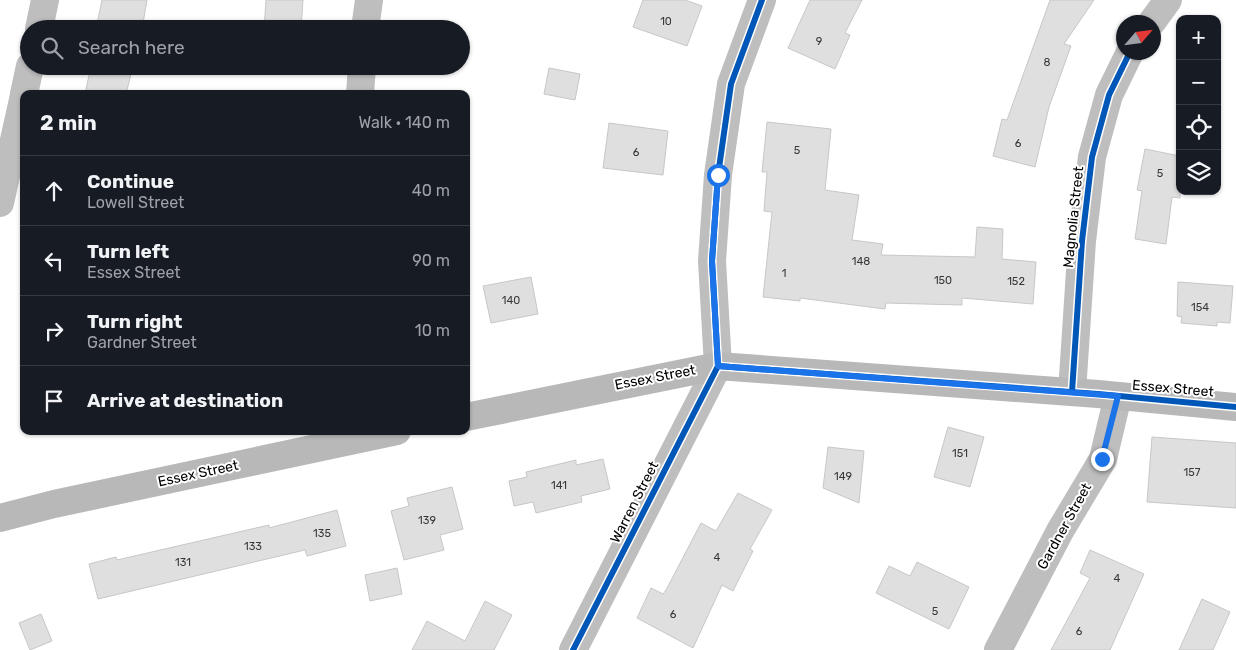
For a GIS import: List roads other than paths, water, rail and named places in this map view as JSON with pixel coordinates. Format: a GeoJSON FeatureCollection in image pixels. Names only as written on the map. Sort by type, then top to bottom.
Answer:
{"type":"FeatureCollection","features":[{"type":"Feature","properties":{"kind":"main road","name":"Essex Street"},"geometry":{"type":"LineString","coordinates":[[470,416],[718,366],[1072,392],[1236,407]]}},
{"type":"Feature","properties":{"kind":"main road","name":"Essex Street"},"geometry":{"type":"LineString","coordinates":[[0,518],[333,438],[360,435]]}},
{"type":"Feature","properties":{"kind":"street"},"geometry":{"type":"LineString","coordinates":[[41,20],[45,0]]}},
{"type":"Feature","properties":{"kind":"street"},"geometry":{"type":"LineString","coordinates":[[366,20],[369,0]]}},
{"type":"Feature","properties":{"kind":"street"},"geometry":{"type":"LineString","coordinates":[[718,366],[712,261],[718,175],[731,84],[762,0]]}},
{"type":"Feature","properties":{"kind":"street"},"geometry":{"type":"LineString","coordinates":[[1157,15],[1168,0]]}},
{"type":"Feature","properties":{"kind":"street","name":"Magnolia Street"},"geometry":{"type":"LineString","coordinates":[[1072,392],[1082,241],[1092,157],[1109,94],[1126,60]]}},
{"type":"Feature","properties":{"kind":"street"},"geometry":{"type":"LineString","coordinates":[[25,90],[28,75]]}},
{"type":"Feature","properties":{"kind":"street"},"geometry":{"type":"LineString","coordinates":[[360,90],[361,75]]}},
{"type":"Feature","properties":{"kind":"street"},"geometry":{"type":"LineString","coordinates":[[0,203],[20,113]]}},
{"type":"Feature","properties":{"kind":"street","name":"Warren Street"},"geometry":{"type":"LineString","coordinates":[[573,650],[718,366]]}},
{"type":"Feature","properties":{"kind":"street","name":"Gardner Street"},"geometry":{"type":"LineString","coordinates":[[998,650],[1060,531],[1102,459],[1118,396]]}}]}
